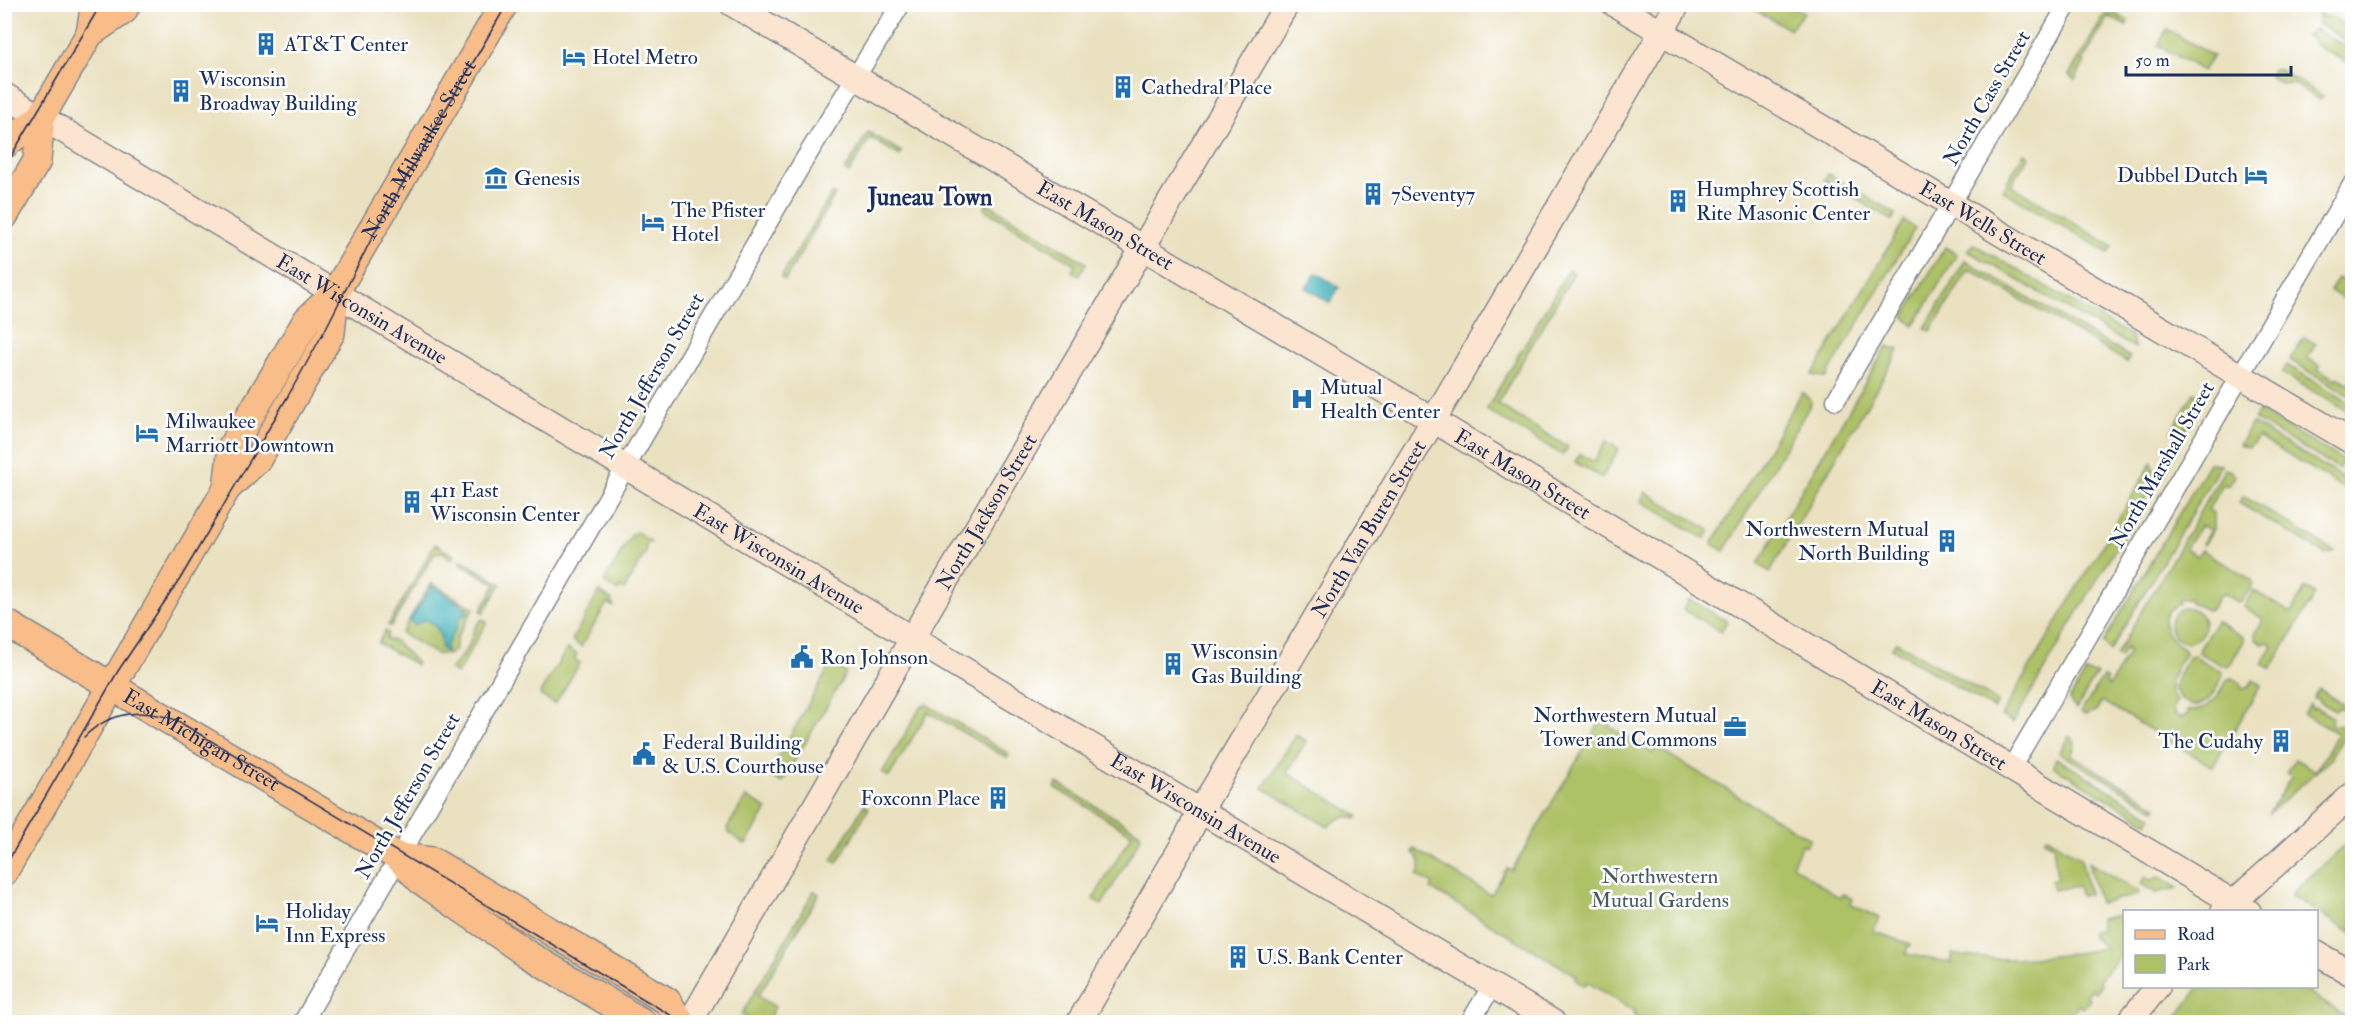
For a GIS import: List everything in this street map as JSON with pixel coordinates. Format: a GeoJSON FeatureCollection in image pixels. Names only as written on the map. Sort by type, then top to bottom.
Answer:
{"type":"FeatureCollection","features":[{"type":"Feature","properties":{"kind":"main road"},"geometry":{"type":"LineString","coordinates":[[4,145],[41,117],[90,33],[95,4]]}},
{"type":"Feature","properties":{"kind":"main road"},"geometry":{"type":"LineString","coordinates":[[90,33],[123,11],[127,4]]}},
{"type":"Feature","properties":{"kind":"main road","name":"North Milwaukee Street"},"geometry":{"type":"LineString","coordinates":[[4,872],[227,488],[257,460],[331,333],[335,293],[504,4]]}},
{"type":"Feature","properties":{"kind":"main road","name":"East Mason Street"},"geometry":{"type":"LineString","coordinates":[[732,4],[2011,768],[2235,908]]}},
{"type":"Feature","properties":{"kind":"main road","name":"North Jackson Street"},"geometry":{"type":"LineString","coordinates":[[690,1023],[1287,4]]}},
{"type":"Feature","properties":{"kind":"main road","name":"East Wells Street"},"geometry":{"type":"LineString","coordinates":[[1614,4],[2352,442]]}},
{"type":"Feature","properties":{"kind":"main road","name":"North Van Buren Street"},"geometry":{"type":"LineString","coordinates":[[1079,1023],[1200,811],[1678,4]]}},
{"type":"Feature","properties":{"kind":"main road","name":"East Wisconsin Avenue"},"geometry":{"type":"LineString","coordinates":[[4,95],[1553,1023]]}},
{"type":"Feature","properties":{"kind":"main road"},"geometry":{"type":"LineString","coordinates":[[4,216],[37,161],[41,117]]}},
{"type":"Feature","properties":{"kind":"main road","name":"East Michigan Street"},"geometry":{"type":"LineString","coordinates":[[4,622],[398,857],[420,880],[518,947],[642,1023]]}},
{"type":"Feature","properties":{"kind":"main road"},"geometry":{"type":"LineString","coordinates":[[2235,908],[2352,795]]}},
{"type":"Feature","properties":{"kind":"main road","name":"East Michigan Street"},"geometry":{"type":"LineString","coordinates":[[398,857],[432,861],[667,1001],[681,1023]]}},
{"type":"Feature","properties":{"kind":"main road"},"geometry":{"type":"LineString","coordinates":[[2318,953],[2352,974]]}},
{"type":"Feature","properties":{"kind":"main road"},"geometry":{"type":"LineString","coordinates":[[2129,1023],[2157,988]]}},
{"type":"Feature","properties":{"kind":"street","name":"North Jefferson Street"},"geometry":{"type":"LineString","coordinates":[[303,1023],[820,132],[901,4]]}},
{"type":"Feature","properties":{"kind":"street","name":"North Cass Street"},"geometry":{"type":"LineString","coordinates":[[1836,400],[2068,4]]}},
{"type":"Feature","properties":{"kind":"street","name":"North Marshall Street"},"geometry":{"type":"LineString","coordinates":[[2011,768],[2352,185]]}},
{"type":"Feature","properties":{"kind":"street"},"geometry":{"type":"LineString","coordinates":[[1470,1023],[1492,986]]}},
{"type":"Feature","properties":{"kind":"green space"},"geometry":{"type":"Polygon","coordinates":[[[1747,5],[1790,5],[1804,12],[1790,30],[1747,5]]]}},
{"type":"Feature","properties":{"kind":"green space"},"geometry":{"type":"Polygon","coordinates":[[[2106,13],[2114,13],[2128,21],[2126,26],[2109,16],[2083,60],[2085,62],[2075,80],[2069,75],[2106,13]]]}},
{"type":"Feature","properties":{"kind":"green space"},"geometry":{"type":"Polygon","coordinates":[[[2319,14],[2325,17],[2330,16],[2352,31],[2352,44],[2318,24],[2319,14]]]}},
{"type":"Feature","properties":{"kind":"green space"},"geometry":{"type":"Polygon","coordinates":[[[2167,29],[2213,56],[2203,71],[2158,45],[2167,29]]]}},
{"type":"Feature","properties":{"kind":"green space"},"geometry":{"type":"Polygon","coordinates":[[[2315,29],[2352,50],[2352,65],[2313,44],[2312,39],[2306,36],[2315,29]]]}},
{"type":"Feature","properties":{"kind":"green space"},"geometry":{"type":"Polygon","coordinates":[[[2276,68],[2323,96],[2320,100],[2292,83],[2282,84],[2269,76],[2272,69],[2276,68]]]}},
{"type":"Feature","properties":{"kind":"green space"},"geometry":{"type":"Polygon","coordinates":[[[868,132],[902,152],[900,156],[870,138],[849,173],[845,171],[868,132]]]}},
{"type":"Feature","properties":{"kind":"green space"},"geometry":{"type":"Polygon","coordinates":[[[2024,153],[2029,156],[2011,185],[2112,246],[2108,253],[2002,190],[2024,153]]]}},
{"type":"Feature","properties":{"kind":"green space"},"geometry":{"type":"Polygon","coordinates":[[[1828,174],[1896,214],[1892,220],[1824,180],[1828,174]]]}},
{"type":"Feature","properties":{"kind":"green space"},"geometry":{"type":"Polygon","coordinates":[[[832,193],[835,195],[785,280],[781,277],[832,193]]]}},
{"type":"Feature","properties":{"kind":"green space"},"geometry":{"type":"Polygon","coordinates":[[[987,203],[1086,263],[1079,276],[1072,271],[1075,264],[984,209],[987,203]]]}},
{"type":"Feature","properties":{"kind":"green space"},"geometry":{"type":"Polygon","coordinates":[[[1904,221],[1915,228],[1826,378],[1812,375],[1904,221]]]}},
{"type":"Feature","properties":{"kind":"green space"},"geometry":{"type":"Polygon","coordinates":[[[1973,244],[2131,336],[2135,348],[1968,251],[1973,244]]]}},
{"type":"Feature","properties":{"kind":"green space"},"geometry":{"type":"Polygon","coordinates":[[[1945,247],[1957,254],[1914,326],[1904,316],[1945,247]]]}},
{"type":"Feature","properties":{"kind":"green space"},"geometry":{"type":"Polygon","coordinates":[[[1965,261],[2130,357],[2127,362],[1969,269],[1931,331],[1925,328],[1965,261]]]}},
{"type":"Feature","properties":{"kind":"green space"},"geometry":{"type":"Polygon","coordinates":[[[1569,269],[1574,273],[1497,404],[1568,447],[1563,455],[1486,410],[1569,269]]]}},
{"type":"Feature","properties":{"kind":"green space"},"geometry":{"type":"Polygon","coordinates":[[[2338,278],[2352,286],[2352,294],[2344,299],[2330,291],[2338,278]]]}},
{"type":"Feature","properties":{"kind":"green space"},"geometry":{"type":"Polygon","coordinates":[[[2304,337],[2316,344],[2307,358],[2320,366],[2318,369],[2349,384],[2352,379],[2352,397],[2290,360],[2304,337]]]}},
{"type":"Feature","properties":{"kind":"green space"},"geometry":{"type":"Polygon","coordinates":[[[1887,346],[1899,350],[1770,572],[1758,564],[1887,346]]]}},
{"type":"Feature","properties":{"kind":"green space"},"geometry":{"type":"Polygon","coordinates":[[[2287,365],[2352,404],[2352,414],[2282,373],[2287,365]]]}},
{"type":"Feature","properties":{"kind":"green space"},"geometry":{"type":"Polygon","coordinates":[[[1802,392],[1812,402],[1724,551],[1712,544],[1802,392]]]}},
{"type":"Feature","properties":{"kind":"green space"},"geometry":{"type":"Polygon","coordinates":[[[2194,392],[2204,398],[2186,428],[2171,432],[2194,392]]]}},
{"type":"Feature","properties":{"kind":"green space"},"geometry":{"type":"Polygon","coordinates":[[[2259,411],[2343,460],[2339,469],[2254,419],[2259,411]]]}},
{"type":"Feature","properties":{"kind":"green space"},"geometry":{"type":"Polygon","coordinates":[[[2252,423],[2352,483],[2352,493],[2258,437],[2249,448],[2239,445],[2252,423]]]}},
{"type":"Feature","properties":{"kind":"green space"},"geometry":{"type":"Polygon","coordinates":[[[1606,441],[1619,449],[1602,478],[1575,462],[1580,454],[1594,462],[1606,441]]]}},
{"type":"Feature","properties":{"kind":"green space"},"geometry":{"type":"Polygon","coordinates":[[[2152,462],[2157,478],[2013,723],[2001,716],[2152,462]]]}},
{"type":"Feature","properties":{"kind":"green space"},"geometry":{"type":"Polygon","coordinates":[[[2209,463],[2221,464],[2110,651],[2103,643],[2209,463]]]}},
{"type":"Feature","properties":{"kind":"green space"},"geometry":{"type":"Polygon","coordinates":[[[2225,469],[2231,471],[2235,476],[2228,486],[2223,484],[2208,510],[2213,513],[2213,529],[2204,545],[2202,544],[2210,530],[2201,525],[2185,549],[2197,556],[2202,550],[2252,580],[2253,584],[2241,602],[2238,603],[2224,594],[2220,595],[2211,609],[2207,610],[2190,602],[2189,599],[2179,600],[2179,604],[2171,609],[2164,621],[2167,633],[2184,649],[2185,653],[2174,671],[2171,683],[2173,696],[2177,702],[2173,711],[2178,717],[2186,716],[2189,710],[2197,710],[2208,705],[2217,697],[2228,679],[2232,678],[2241,683],[2243,689],[2248,688],[2253,680],[2261,685],[2213,767],[2102,701],[2096,711],[2086,715],[2081,712],[2103,677],[2107,679],[2105,683],[2109,686],[2129,652],[2126,648],[2120,658],[2116,655],[2225,469]]]}},
{"type":"Feature","properties":{"kind":"green space"},"geometry":{"type":"Polygon","coordinates":[[[1645,492],[1710,530],[1705,539],[1641,501],[1645,492]]]}},
{"type":"Feature","properties":{"kind":"green space"},"geometry":{"type":"Polygon","coordinates":[[[2243,496],[2336,551],[2325,554],[2239,503],[2243,496]]]}},
{"type":"Feature","properties":{"kind":"green space"},"geometry":{"type":"Polygon","coordinates":[[[637,532],[651,542],[646,544],[646,552],[624,590],[620,587],[618,591],[605,583],[605,580],[632,534],[637,532]]]}},
{"type":"Feature","properties":{"kind":"green space"},"geometry":{"type":"Polygon","coordinates":[[[435,544],[455,556],[454,558],[451,559],[442,552],[435,553],[391,626],[388,626],[435,544]]]}},
{"type":"Feature","properties":{"kind":"green space"},"geometry":{"type":"Polygon","coordinates":[[[460,559],[501,584],[483,613],[481,610],[496,584],[461,564],[460,559]]]}},
{"type":"Feature","properties":{"kind":"green space"},"geometry":{"type":"Polygon","coordinates":[[[431,583],[474,608],[456,639],[456,649],[449,655],[436,654],[401,633],[431,583]],[[432,586],[415,625],[425,619],[434,625],[443,651],[446,652],[445,647],[457,627],[459,618],[467,613],[467,607],[432,586]]]}},
{"type":"Feature","properties":{"kind":"green space"},"geometry":{"type":"Polygon","coordinates":[[[2305,588],[2315,594],[2271,669],[2262,664],[2272,645],[2268,642],[2264,644],[2256,639],[2255,634],[2263,619],[2244,607],[2253,590],[2291,613],[2305,588]]]}},
{"type":"Feature","properties":{"kind":"green space"},"geometry":{"type":"Polygon","coordinates":[[[599,592],[612,600],[611,603],[614,605],[613,607],[607,603],[581,647],[572,640],[599,592]]]}},
{"type":"Feature","properties":{"kind":"green space"},"geometry":{"type":"Polygon","coordinates":[[[1689,599],[1727,621],[1721,632],[1683,609],[1689,599]]]}},
{"type":"Feature","properties":{"kind":"green space"},"geometry":{"type":"Polygon","coordinates":[[[2187,608],[2199,613],[2204,625],[2199,637],[2187,642],[2175,637],[2170,625],[2175,613],[2187,608]]]}},
{"type":"Feature","properties":{"kind":"green space"},"geometry":{"type":"Polygon","coordinates":[[[482,619],[487,622],[457,674],[450,670],[467,648],[474,629],[482,619]]]}},
{"type":"Feature","properties":{"kind":"green space"},"geometry":{"type":"Polygon","coordinates":[[[2216,621],[2243,637],[2244,641],[2229,666],[2225,667],[2198,652],[2216,621]]]}},
{"type":"Feature","properties":{"kind":"green space"},"geometry":{"type":"Polygon","coordinates":[[[385,631],[388,633],[386,639],[395,641],[417,663],[416,665],[378,643],[385,631]]]}},
{"type":"Feature","properties":{"kind":"green space"},"geometry":{"type":"Polygon","coordinates":[[[1896,642],[1998,702],[1994,709],[1892,648],[1896,642]]]}},
{"type":"Feature","properties":{"kind":"green space"},"geometry":{"type":"Polygon","coordinates":[[[567,649],[577,654],[574,659],[580,663],[555,704],[541,696],[540,693],[567,649]]]}},
{"type":"Feature","properties":{"kind":"green space"},"geometry":{"type":"Polygon","coordinates":[[[2193,655],[2222,672],[2223,676],[2210,698],[2206,702],[2195,705],[2181,699],[2175,688],[2178,675],[2189,656],[2193,655]]]}},
{"type":"Feature","properties":{"kind":"green space"},"geometry":{"type":"Polygon","coordinates":[[[831,664],[846,673],[782,783],[768,775],[831,664]]]}},
{"type":"Feature","properties":{"kind":"green space"},"geometry":{"type":"Polygon","coordinates":[[[2086,672],[2097,674],[2076,709],[2069,700],[2086,672]]]}},
{"type":"Feature","properties":{"kind":"green space"},"geometry":{"type":"Polygon","coordinates":[[[2319,689],[2352,709],[2352,721],[2344,716],[2345,711],[2342,708],[2335,711],[2319,702],[2319,699],[2313,698],[2319,689]]]}},
{"type":"Feature","properties":{"kind":"green space"},"geometry":{"type":"Polygon","coordinates":[[[926,704],[1009,754],[1007,758],[928,712],[889,777],[882,773],[922,705],[924,707],[926,704]]]}},
{"type":"Feature","properties":{"kind":"green space"},"geometry":{"type":"Polygon","coordinates":[[[2310,704],[2313,709],[2315,707],[2332,717],[2332,726],[2339,725],[2349,732],[2332,754],[2332,758],[2268,814],[2292,776],[2287,773],[2295,759],[2316,771],[2338,734],[2304,714],[2310,704]]]}},
{"type":"Feature","properties":{"kind":"green space","name":"Northwestern Mutual Gardens"},"geometry":{"type":"Polygon","coordinates":[[[1604,715],[1612,721],[1609,726],[1652,753],[1656,747],[1810,839],[1806,846],[1802,844],[1792,865],[1840,898],[1843,894],[1853,899],[1851,904],[1879,918],[1873,931],[1910,944],[1906,954],[1951,963],[1951,954],[2009,959],[2105,948],[2092,937],[2091,932],[2102,929],[2100,919],[2123,914],[2123,955],[2121,954],[2099,981],[2102,984],[2096,992],[2092,989],[2086,996],[2090,1000],[2083,1008],[2079,1005],[2065,1022],[1654,1022],[1645,1017],[1643,1021],[1633,1015],[1635,1011],[1587,982],[1585,986],[1575,980],[1577,976],[1431,889],[1433,884],[1417,876],[1420,863],[1418,857],[1412,852],[1414,849],[1491,895],[1507,868],[1512,870],[1604,715]]]}},
{"type":"Feature","properties":{"kind":"green space"},"geometry":{"type":"Polygon","coordinates":[[[1296,735],[1306,741],[1287,773],[1358,816],[1356,819],[1344,817],[1328,827],[1263,788],[1296,735]]]}},
{"type":"Feature","properties":{"kind":"green space"},"geometry":{"type":"Polygon","coordinates":[[[2069,736],[2075,743],[2071,755],[2157,806],[2155,809],[2059,753],[2069,736]]]}},
{"type":"Feature","properties":{"kind":"green space"},"geometry":{"type":"Polygon","coordinates":[[[2056,758],[2152,816],[2148,823],[2053,766],[2056,758]]]}},
{"type":"Feature","properties":{"kind":"green space"},"geometry":{"type":"Polygon","coordinates":[[[1057,783],[1139,832],[1141,837],[1102,905],[1093,899],[1132,834],[1055,788],[1057,783]]]}},
{"type":"Feature","properties":{"kind":"green space"},"geometry":{"type":"Polygon","coordinates":[[[746,797],[767,809],[747,843],[744,844],[729,833],[727,828],[746,797]]]}},
{"type":"Feature","properties":{"kind":"green space"},"geometry":{"type":"Polygon","coordinates":[[[864,805],[869,808],[837,863],[832,860],[864,805]]]}},
{"type":"Feature","properties":{"kind":"green space"},"geometry":{"type":"Polygon","coordinates":[[[2046,836],[2081,858],[2089,894],[2081,896],[2078,886],[2053,890],[2051,880],[2057,878],[2053,845],[2044,840],[2046,836]]]}},
{"type":"Feature","properties":{"kind":"green space"},"geometry":{"type":"Polygon","coordinates":[[[2352,839],[2352,933],[2292,896],[2295,890],[2352,839]]]}},
{"type":"Feature","properties":{"kind":"green space"},"geometry":{"type":"Polygon","coordinates":[[[2088,862],[2139,892],[2138,895],[2099,903],[2088,862]]]}},
{"type":"Feature","properties":{"kind":"green space"},"geometry":{"type":"Polygon","coordinates":[[[2146,877],[2150,880],[2160,877],[2178,888],[2156,893],[2141,884],[2146,877]]]}},
{"type":"Feature","properties":{"kind":"green space"},"geometry":{"type":"Polygon","coordinates":[[[814,891],[819,894],[758,996],[775,1007],[766,1022],[754,1022],[741,1015],[814,891]]]}},
{"type":"Feature","properties":{"kind":"green space"},"geometry":{"type":"Polygon","coordinates":[[[2198,988],[2301,988],[2352,1020],[2352,1022],[2173,1022],[2198,988]]]}},
{"type":"Feature","properties":{"kind":"water"},"geometry":{"type":"Polygon","coordinates":[[[1316,273],[1339,287],[1330,303],[1306,288],[1316,273]]]}},
{"type":"Feature","properties":{"kind":"water"},"geometry":{"type":"Polygon","coordinates":[[[432,586],[468,610],[467,614],[459,618],[457,627],[445,647],[447,652],[441,649],[440,635],[433,624],[425,619],[415,625],[410,621],[432,586]]]}},
{"type":"Feature","properties":{"kind":"tram line"},"geometry":{"type":"LineString","coordinates":[[4,168],[101,4]]}},
{"type":"Feature","properties":{"kind":"tram line"},"geometry":{"type":"LineString","coordinates":[[4,868],[118,671],[180,579],[288,396],[377,228],[507,4]]}},
{"type":"Feature","properties":{"kind":"tram line"},"geometry":{"type":"LineString","coordinates":[[84,737],[105,722],[127,714],[151,714],[176,720],[682,1022]]}},
{"type":"Feature","properties":{"kind":"place","name":"AT&T Center"},"geometry":{"type":"Point","coordinates":[266,44]}},
{"type":"Feature","properties":{"kind":"place","name":"Hotel Metro"},"geometry":{"type":"Point","coordinates":[574,57]}},
{"type":"Feature","properties":{"kind":"place","name":"Cathedral Place"},"geometry":{"type":"Point","coordinates":[1123,87]}},
{"type":"Feature","properties":{"kind":"place","name":"Wisconsin Broadway Building"},"geometry":{"type":"Point","coordinates":[181,91]}},
{"type":"Feature","properties":{"kind":"place","name":"Dubbel Dutch"},"geometry":{"type":"Point","coordinates":[2256,175]}},
{"type":"Feature","properties":{"kind":"place","name":"Genesis"},"geometry":{"type":"Point","coordinates":[496,178]}},
{"type":"Feature","properties":{"kind":"place","name":"7Seventy7"},"geometry":{"type":"Point","coordinates":[1373,194]}},
{"type":"Feature","properties":{"kind":"place","name":"Humphrey Scottish Rite Masonic Center"},"geometry":{"type":"Point","coordinates":[1678,201]}},
{"type":"Feature","properties":{"kind":"place","name":"The Pfister Hotel"},"geometry":{"type":"Point","coordinates":[653,222]}},
{"type":"Feature","properties":{"kind":"place","name":"Mutual Health Center"},"geometry":{"type":"Point","coordinates":[1302,399]}},
{"type":"Feature","properties":{"kind":"place","name":"Milwaukee Marriott Downtown"},"geometry":{"type":"Point","coordinates":[147,433]}},
{"type":"Feature","properties":{"kind":"place","name":"411 East Wisconsin Center"},"geometry":{"type":"Point","coordinates":[412,502]}},
{"type":"Feature","properties":{"kind":"place","name":"Northwestern Mutual North Building"},"geometry":{"type":"Point","coordinates":[1947,541]}},
{"type":"Feature","properties":{"kind":"place","name":"Ron Johnson"},"geometry":{"type":"Point","coordinates":[802,657]}},
{"type":"Feature","properties":{"kind":"place","name":"Wisconsin Gas Building"},"geometry":{"type":"Point","coordinates":[1173,664]}},
{"type":"Feature","properties":{"kind":"place","name":"Northwestern Mutual Tower and Commons"},"geometry":{"type":"Point","coordinates":[1735,727]}},
{"type":"Feature","properties":{"kind":"place","name":"The Cudahy"},"geometry":{"type":"Point","coordinates":[2281,741]}},
{"type":"Feature","properties":{"kind":"place","name":"Federal Building & U.S. Courthouse"},"geometry":{"type":"Point","coordinates":[644,754]}},
{"type":"Feature","properties":{"kind":"place","name":"Foxconn Place"},"geometry":{"type":"Point","coordinates":[998,798]}},
{"type":"Feature","properties":{"kind":"place","name":"Holiday Inn Express"},"geometry":{"type":"Point","coordinates":[267,923]}},
{"type":"Feature","properties":{"kind":"place","name":"U.S. Bank Center"},"geometry":{"type":"Point","coordinates":[1238,957]}},
{"type":"Feature","properties":{"kind":"district","name":"Juneau Town"},"geometry":{"type":"Point","coordinates":[930,197]}}]}
